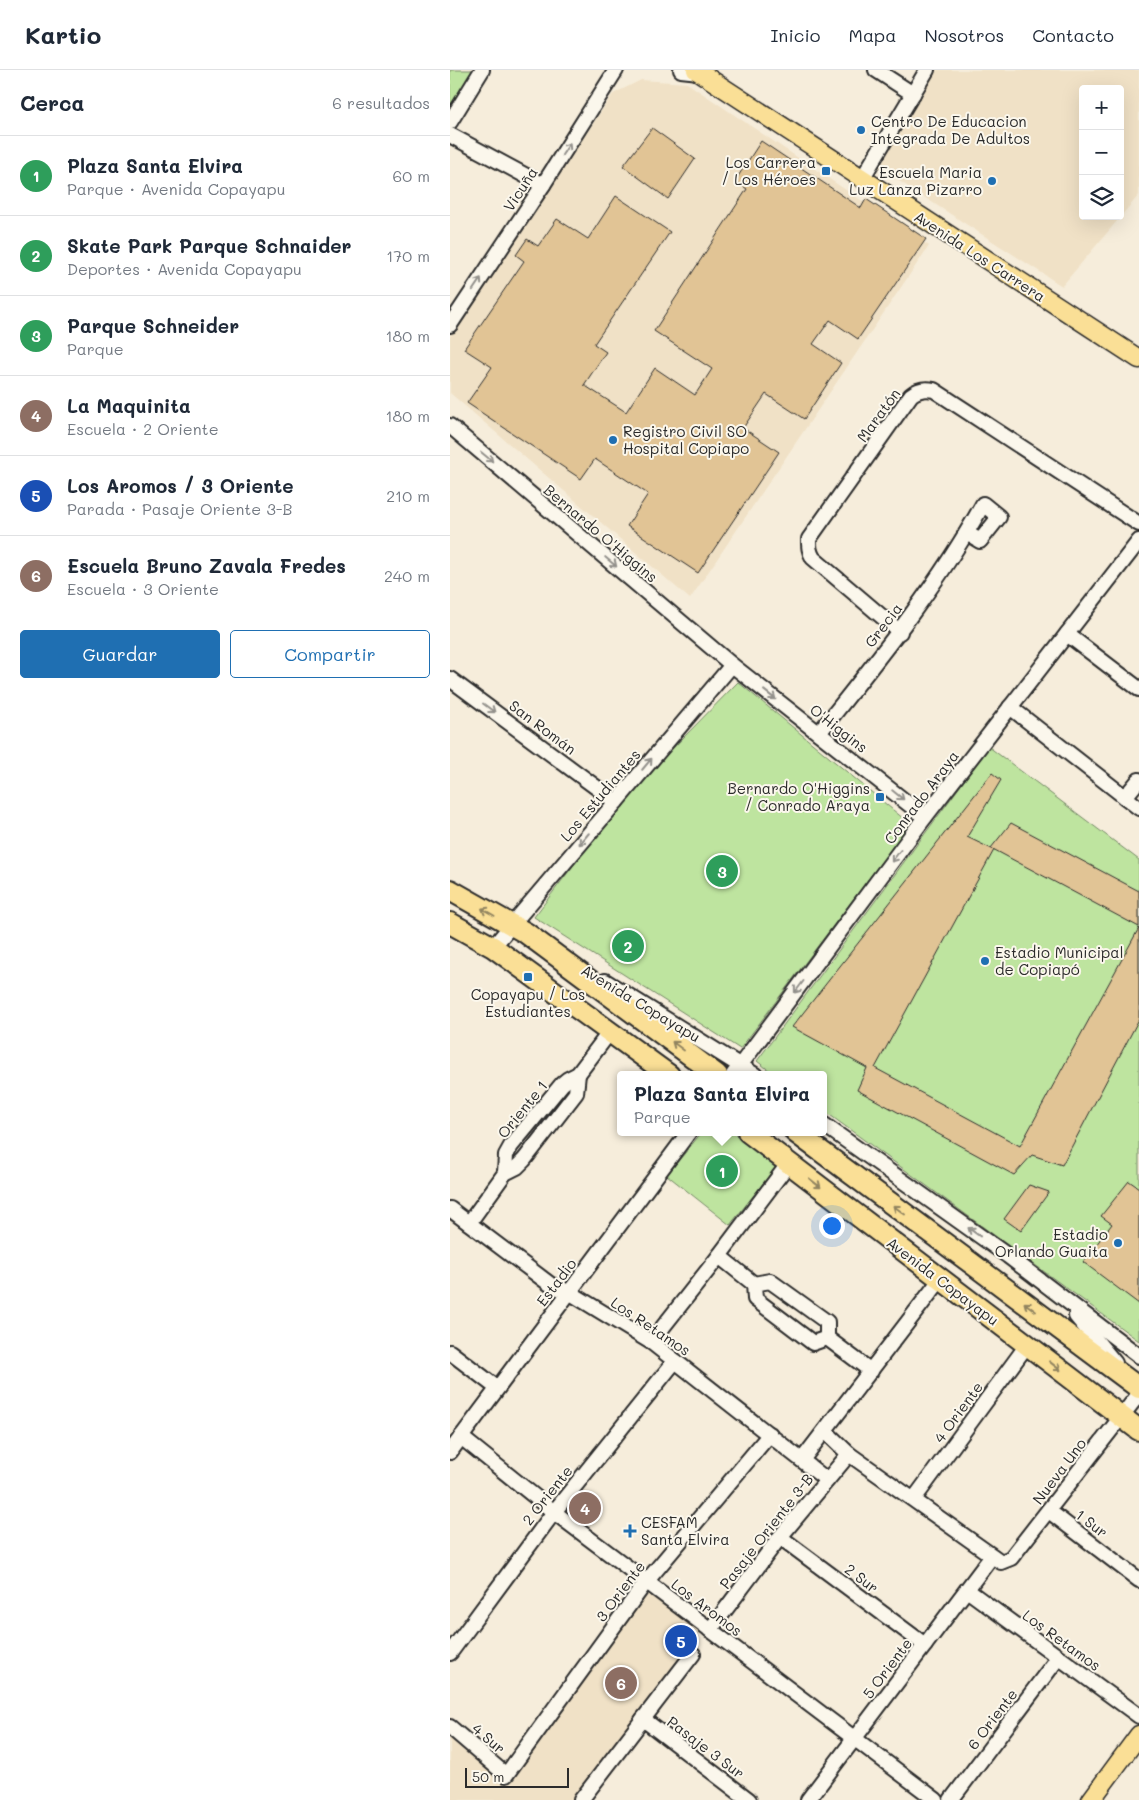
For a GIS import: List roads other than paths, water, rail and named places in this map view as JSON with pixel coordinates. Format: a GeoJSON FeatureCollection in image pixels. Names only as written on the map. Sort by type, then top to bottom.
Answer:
{"type":"FeatureCollection","features":[{"type":"Feature","properties":{"kind":"highway","name":"Avenida Copayapu"},"geometry":{"type":"LineString","coordinates":[[450,890],[519,929],[712,1071]]}},
{"type":"Feature","properties":{"kind":"highway"},"geometry":{"type":"LineString","coordinates":[[450,923],[493,947],[663,1071]]}},
{"type":"Feature","properties":{"kind":"highway","name":"Avenida Copayapu"},"geometry":{"type":"LineString","coordinates":[[753,1136],[1139,1430]]}},
{"type":"Feature","properties":{"kind":"highway","name":"Avenida Copayapu"},"geometry":{"type":"LineString","coordinates":[[800,1136],[1136,1388]]}},
{"type":"Feature","properties":{"kind":"main road","name":"Avenida Los Carrera"},"geometry":{"type":"LineString","coordinates":[[698,71],[1139,359]]}},
{"type":"Feature","properties":{"kind":"main road"},"geometry":{"type":"LineString","coordinates":[[1091,1800],[1139,1735]]}},
{"type":"Feature","properties":{"kind":"street"},"geometry":{"type":"LineString","coordinates":[[450,122],[482,70]]}},
{"type":"Feature","properties":{"kind":"street"},"geometry":{"type":"LineString","coordinates":[[615,73],[629,70]]}},
{"type":"Feature","properties":{"kind":"street"},"geometry":{"type":"LineString","coordinates":[[681,70],[698,71]]}},
{"type":"Feature","properties":{"kind":"street"},"geometry":{"type":"LineString","coordinates":[[876,70],[913,94]]}},
{"type":"Feature","properties":{"kind":"street"},"geometry":{"type":"LineString","coordinates":[[862,179],[927,70]]}},
{"type":"Feature","properties":{"kind":"street","name":"Vicuña"},"geometry":{"type":"LineString","coordinates":[[450,325],[615,73]]}},
{"type":"Feature","properties":{"kind":"street"},"geometry":{"type":"LineString","coordinates":[[450,135],[543,185]]}},
{"type":"Feature","properties":{"kind":"street","name":"Maratón"},"geometry":{"type":"LineString","coordinates":[[900,632],[813,558],[809,550],[809,539],[911,395],[918,390],[934,390],[1139,524]]}},
{"type":"Feature","properties":{"kind":"street","name":"Bernardo O'Higgins"},"geometry":{"type":"LineString","coordinates":[[450,426],[732,665]]}},
{"type":"Feature","properties":{"kind":"street","name":"Grecia"},"geometry":{"type":"LineString","coordinates":[[819,733],[900,632],[967,532]]}},
{"type":"Feature","properties":{"kind":"street","name":"Conrado Araya"},"geometry":{"type":"LineString","coordinates":[[737,1070],[925,817],[1139,542]]}},
{"type":"Feature","properties":{"kind":"street"},"geometry":{"type":"LineString","coordinates":[[1067,634],[1139,688]]}},
{"type":"Feature","properties":{"kind":"street","name":"O'Higgins"},"geometry":{"type":"LineString","coordinates":[[732,665],[925,817]]}},
{"type":"Feature","properties":{"kind":"street","name":"Los Estudiantes"},"geometry":{"type":"LineString","coordinates":[[493,947],[519,929],[616,802],[732,665]]}},
{"type":"Feature","properties":{"kind":"street","name":"San Román"},"geometry":{"type":"LineString","coordinates":[[450,678],[616,802]]}},
{"type":"Feature","properties":{"kind":"street"},"geometry":{"type":"LineString","coordinates":[[1010,707],[1139,808]]}},
{"type":"Feature","properties":{"kind":"street"},"geometry":{"type":"LineString","coordinates":[[1125,797],[1139,780]]}},
{"type":"Feature","properties":{"kind":"street","name":"Avenida Copayapu"},"geometry":{"type":"LineString","coordinates":[[519,929],[737,1070]]}},
{"type":"Feature","properties":{"kind":"street","name":"Oriente 1"},"geometry":{"type":"LineString","coordinates":[[505,1173],[506,1155],[511,1146],[562,1084],[578,1074],[609,1032]]}},
{"type":"Feature","properties":{"kind":"street","name":"Oriente 1"},"geometry":{"type":"LineString","coordinates":[[469,1223],[505,1173],[517,1167],[524,1160],[576,1093],[578,1074]]}},
{"type":"Feature","properties":{"kind":"street"},"geometry":{"type":"LineString","coordinates":[[827,1127],[1008,1256],[1139,1356]]}},
{"type":"Feature","properties":{"kind":"street","name":"Estadio"},"geometry":{"type":"LineString","coordinates":[[450,1452],[686,1136]]}},
{"type":"Feature","properties":{"kind":"street"},"geometry":{"type":"LineString","coordinates":[[651,1342],[720,1256],[790,1163]]}},
{"type":"Feature","properties":{"kind":"street","name":"Los Retamos"},"geometry":{"type":"LineString","coordinates":[[450,1209],[551,1285],[569,1292],[651,1342],[827,1480]]}},
{"type":"Feature","properties":{"kind":"street"},"geometry":{"type":"LineString","coordinates":[[720,1256],[754,1284],[755,1299],[813,1343],[827,1338]]}},
{"type":"Feature","properties":{"kind":"street"},"geometry":{"type":"LineString","coordinates":[[802,1460],[940,1280]]}},
{"type":"Feature","properties":{"kind":"street"},"geometry":{"type":"LineString","coordinates":[[754,1284],[770,1281],[827,1322],[827,1338]]}},
{"type":"Feature","properties":{"kind":"street"},"geometry":{"type":"LineString","coordinates":[[1062,1299],[1136,1388]]}},
{"type":"Feature","properties":{"kind":"street"},"geometry":{"type":"LineString","coordinates":[[827,1338],[871,1371]]}},
{"type":"Feature","properties":{"kind":"street","name":"4 Oriente"},"geometry":{"type":"LineString","coordinates":[[914,1499],[1027,1345]]}},
{"type":"Feature","properties":{"kind":"street"},"geometry":{"type":"LineString","coordinates":[[450,1352],[497,1388]]}},
{"type":"Feature","properties":{"kind":"street","name":"2 Oriente"},"geometry":{"type":"LineString","coordinates":[[450,1653],[554,1512],[675,1361]]}},
{"type":"Feature","properties":{"kind":"street","name":"Nueva Uno"},"geometry":{"type":"LineString","coordinates":[[996,1559],[1011,1558],[1121,1417],[1136,1388]]}},
{"type":"Feature","properties":{"kind":"street"},"geometry":{"type":"LineString","coordinates":[[824,1431],[849,1454],[996,1559]]}},
{"type":"Feature","properties":{"kind":"street","name":"3 Oriente"},"geometry":{"type":"LineString","coordinates":[[506,1774],[646,1582],[770,1434]]}},
{"type":"Feature","properties":{"kind":"street","name":"Los Aromos"},"geometry":{"type":"LineString","coordinates":[[461,1437],[554,1512],[936,1800]]}},
{"type":"Feature","properties":{"kind":"street","name":"Pasaje Oriente 3-B"},"geometry":{"type":"LineString","coordinates":[[710,1630],[780,1536],[849,1454]]}},
{"type":"Feature","properties":{"kind":"street","name":"1 Sur"},"geometry":{"type":"LineString","coordinates":[[1049,1511],[1139,1580]]}},
{"type":"Feature","properties":{"kind":"street","name":"2 Sur"},"geometry":{"type":"LineString","coordinates":[[780,1536],[925,1645]]}},
{"type":"Feature","properties":{"kind":"street","name":"5 Oriente"},"geometry":{"type":"LineString","coordinates":[[808,1800],[967,1590],[996,1559]]}},
{"type":"Feature","properties":{"kind":"street","name":"Los Retamos"},"geometry":{"type":"LineString","coordinates":[[967,1590],[1139,1716]]}},
{"type":"Feature","properties":{"kind":"street"},"geometry":{"type":"LineString","coordinates":[[581,1800],[693,1654]]}},
{"type":"Feature","properties":{"kind":"street","name":"6 Oriente"},"geometry":{"type":"LineString","coordinates":[[951,1800],[1058,1658]]}},
{"type":"Feature","properties":{"kind":"street","name":"Pasaje 3 Sur"},"geometry":{"type":"LineString","coordinates":[[644,1720],[750,1800]]}},
{"type":"Feature","properties":{"kind":"street","name":"4 Sur"},"geometry":{"type":"LineString","coordinates":[[450,1727],[506,1774]]}},
{"type":"Feature","properties":{"kind":"place","name":"Centro De Educacion Integrada De Adultos"},"geometry":{"type":"Point","coordinates":[861,130]}},
{"type":"Feature","properties":{"kind":"place","name":"Los Carrera / Los Héroes"},"geometry":{"type":"Point","coordinates":[826,171]}},
{"type":"Feature","properties":{"kind":"place","name":"Escuela Maria Luz Lanza Pizarro"},"geometry":{"type":"Point","coordinates":[992,181]}},
{"type":"Feature","properties":{"kind":"place","name":"Registro Civil SO Hospital Copiapo"},"geometry":{"type":"Point","coordinates":[613,440]}},
{"type":"Feature","properties":{"kind":"place","name":"Bernardo O'Higgins / Conrado Araya"},"geometry":{"type":"Point","coordinates":[880,797]}},
{"type":"Feature","properties":{"kind":"place","name":"Parque Schneider"},"geometry":{"type":"Point","coordinates":[722,871]}},
{"type":"Feature","properties":{"kind":"place","name":"Skate Park Parque Schnaider"},"geometry":{"type":"Point","coordinates":[628,946]}},
{"type":"Feature","properties":{"kind":"place","name":"Estadio Municipal de Copiapó"},"geometry":{"type":"Point","coordinates":[985,961]}},
{"type":"Feature","properties":{"kind":"place","name":"Copayapu / Los Estudiantes"},"geometry":{"type":"Point","coordinates":[528,977]}},
{"type":"Feature","properties":{"kind":"place","name":"Plaza Santa Elvira"},"geometry":{"type":"Point","coordinates":[722,1171]}},
{"type":"Feature","properties":{"kind":"place","name":"Estadio Orlando Guaita"},"geometry":{"type":"Point","coordinates":[1118,1243]}},
{"type":"Feature","properties":{"kind":"place","name":"La Maquinita"},"geometry":{"type":"Point","coordinates":[585,1508]}},
{"type":"Feature","properties":{"kind":"place","name":"CESFAM Santa Elvira"},"geometry":{"type":"Point","coordinates":[630,1531]}},
{"type":"Feature","properties":{"kind":"place","name":"Los Aromos / 3 Oriente"},"geometry":{"type":"Point","coordinates":[681,1641]}},
{"type":"Feature","properties":{"kind":"place","name":"Escuela Bruno Zavala Fredes"},"geometry":{"type":"Point","coordinates":[621,1683]}}]}
